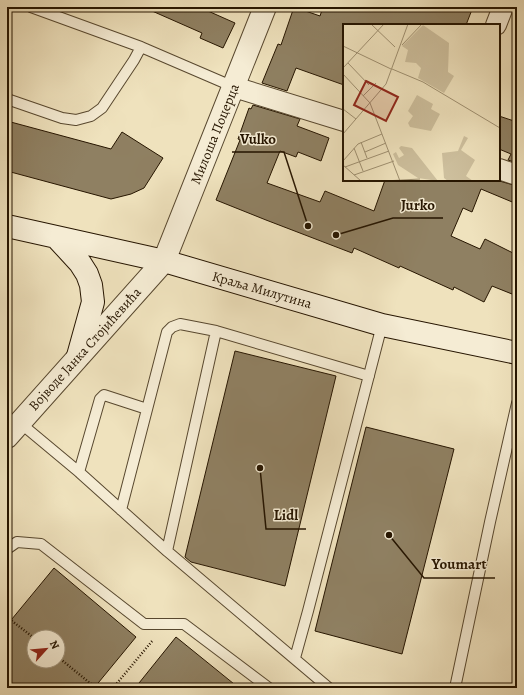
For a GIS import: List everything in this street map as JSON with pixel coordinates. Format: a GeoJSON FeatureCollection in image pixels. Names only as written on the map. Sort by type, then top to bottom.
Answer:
{"type":"FeatureCollection","features":[{"type":"Feature","properties":{"kind":"main road","name":"Милоша Поцерца"},"geometry":{"type":"LineString","coordinates":[[164,261],[234,87],[264,7]]}},
{"type":"Feature","properties":{"kind":"main road","name":"Краља Милутина"},"geometry":{"type":"LineString","coordinates":[[7,226],[164,261],[382,325],[517,354]]}},
{"type":"Feature","properties":{"kind":"main road"},"geometry":{"type":"LineString","coordinates":[[56,237],[80,263],[87,274],[91,285],[93,302],[78,356]]}},
{"type":"Feature","properties":{"kind":"main road","name":"Војводе Јанка Стојићевића"},"geometry":{"type":"LineString","coordinates":[[13,430],[164,261]]}},
{"type":"Feature","properties":{"kind":"street"},"geometry":{"type":"LineString","coordinates":[[496,24],[503,7]]}},
{"type":"Feature","properties":{"kind":"street"},"geometry":{"type":"LineString","coordinates":[[234,87],[343,121]]}},
{"type":"Feature","properties":{"kind":"street"},"geometry":{"type":"LineString","coordinates":[[500,169],[517,175]]}},
{"type":"Feature","properties":{"kind":"lane"},"geometry":{"type":"LineString","coordinates":[[31,7],[141,47],[234,87]]}},
{"type":"Feature","properties":{"kind":"lane"},"geometry":{"type":"LineString","coordinates":[[7,99],[62,118],[76,120],[91,116],[102,108],[141,47]]}},
{"type":"Feature","properties":{"kind":"lane"},"geometry":{"type":"LineString","coordinates":[[121,510],[167,332],[172,327],[180,324],[216,331],[369,376]]}},
{"type":"Feature","properties":{"kind":"lane"},"geometry":{"type":"LineString","coordinates":[[295,658],[382,325]]}},
{"type":"Feature","properties":{"kind":"lane"},"geometry":{"type":"LineString","coordinates":[[167,551],[216,331]]}},
{"type":"Feature","properties":{"kind":"lane"},"geometry":{"type":"LineString","coordinates":[[79,472],[100,399],[104,395],[147,409]]}},
{"type":"Feature","properties":{"kind":"lane"},"geometry":{"type":"LineString","coordinates":[[455,688],[490,522],[517,404]]}},
{"type":"Feature","properties":{"kind":"lane"},"geometry":{"type":"LineString","coordinates":[[13,430],[79,472],[167,551],[329,688]]}},
{"type":"Feature","properties":{"kind":"lane"},"geometry":{"type":"LineString","coordinates":[[7,549],[17,542],[41,544],[144,624],[184,624],[269,688]]}},
{"type":"Feature","properties":{"kind":"path"},"geometry":{"type":"LineString","coordinates":[[7,617],[26,632]]}},
{"type":"Feature","properties":{"kind":"path"},"geometry":{"type":"LineString","coordinates":[[113,688],[166,624]]}},
{"type":"Feature","properties":{"kind":"path"},"geometry":{"type":"LineString","coordinates":[[66,664],[96,688]]}},
{"type":"Feature","properties":{"kind":"building"},"geometry":{"type":"Polygon","coordinates":[[[143,7],[199,7],[235,23],[223,48],[200,38],[202,33],[143,7]]]}},
{"type":"Feature","properties":{"kind":"building"},"geometry":{"type":"Polygon","coordinates":[[[294,7],[320,16],[323,7],[380,7],[393,11],[395,7],[473,7],[466,24],[343,24],[343,85],[296,68],[287,91],[262,83],[278,44],[281,45],[294,7]]]}},
{"type":"Feature","properties":{"kind":"building"},"geometry":{"type":"Polygon","coordinates":[[[253,105],[300,119],[297,126],[329,138],[321,161],[298,152],[296,157],[280,151],[267,183],[320,202],[325,191],[374,211],[385,181],[500,181],[517,186],[517,204],[481,189],[472,212],[463,208],[451,236],[480,249],[485,239],[517,255],[517,296],[492,286],[484,302],[454,287],[453,290],[400,266],[399,268],[354,248],[352,253],[216,200],[240,140],[238,139],[249,108],[251,109],[253,105]]]}},
{"type":"Feature","properties":{"kind":"building"},"geometry":{"type":"Polygon","coordinates":[[[500,116],[517,122],[517,163],[508,160],[511,154],[500,149],[500,116]]]}},
{"type":"Feature","properties":{"kind":"building"},"geometry":{"type":"Polygon","coordinates":[[[7,121],[111,149],[122,132],[163,158],[144,188],[131,194],[111,199],[7,171],[7,121]]]}},
{"type":"Feature","properties":{"kind":"building"},"geometry":{"type":"Polygon","coordinates":[[[235,351],[336,376],[285,586],[191,562],[185,557],[235,351]]]}},
{"type":"Feature","properties":{"kind":"building"},"geometry":{"type":"Polygon","coordinates":[[[366,427],[454,449],[402,654],[315,631],[366,427]]]}},
{"type":"Feature","properties":{"kind":"building"},"geometry":{"type":"Polygon","coordinates":[[[54,568],[136,637],[94,688],[7,688],[7,625],[54,568]]]}},
{"type":"Feature","properties":{"kind":"building"},"geometry":{"type":"Polygon","coordinates":[[[176,637],[239,688],[135,688],[176,637]]]}},
{"type":"Feature","properties":{"kind":"place","name":"Vulko"},"geometry":{"type":"Point","coordinates":[308,226]}},
{"type":"Feature","properties":{"kind":"place","name":"Jurko"},"geometry":{"type":"Point","coordinates":[336,235]}},
{"type":"Feature","properties":{"kind":"place","name":"Lidl"},"geometry":{"type":"Point","coordinates":[260,468]}},
{"type":"Feature","properties":{"kind":"place","name":"Youmart"},"geometry":{"type":"Point","coordinates":[389,535]}}]}
